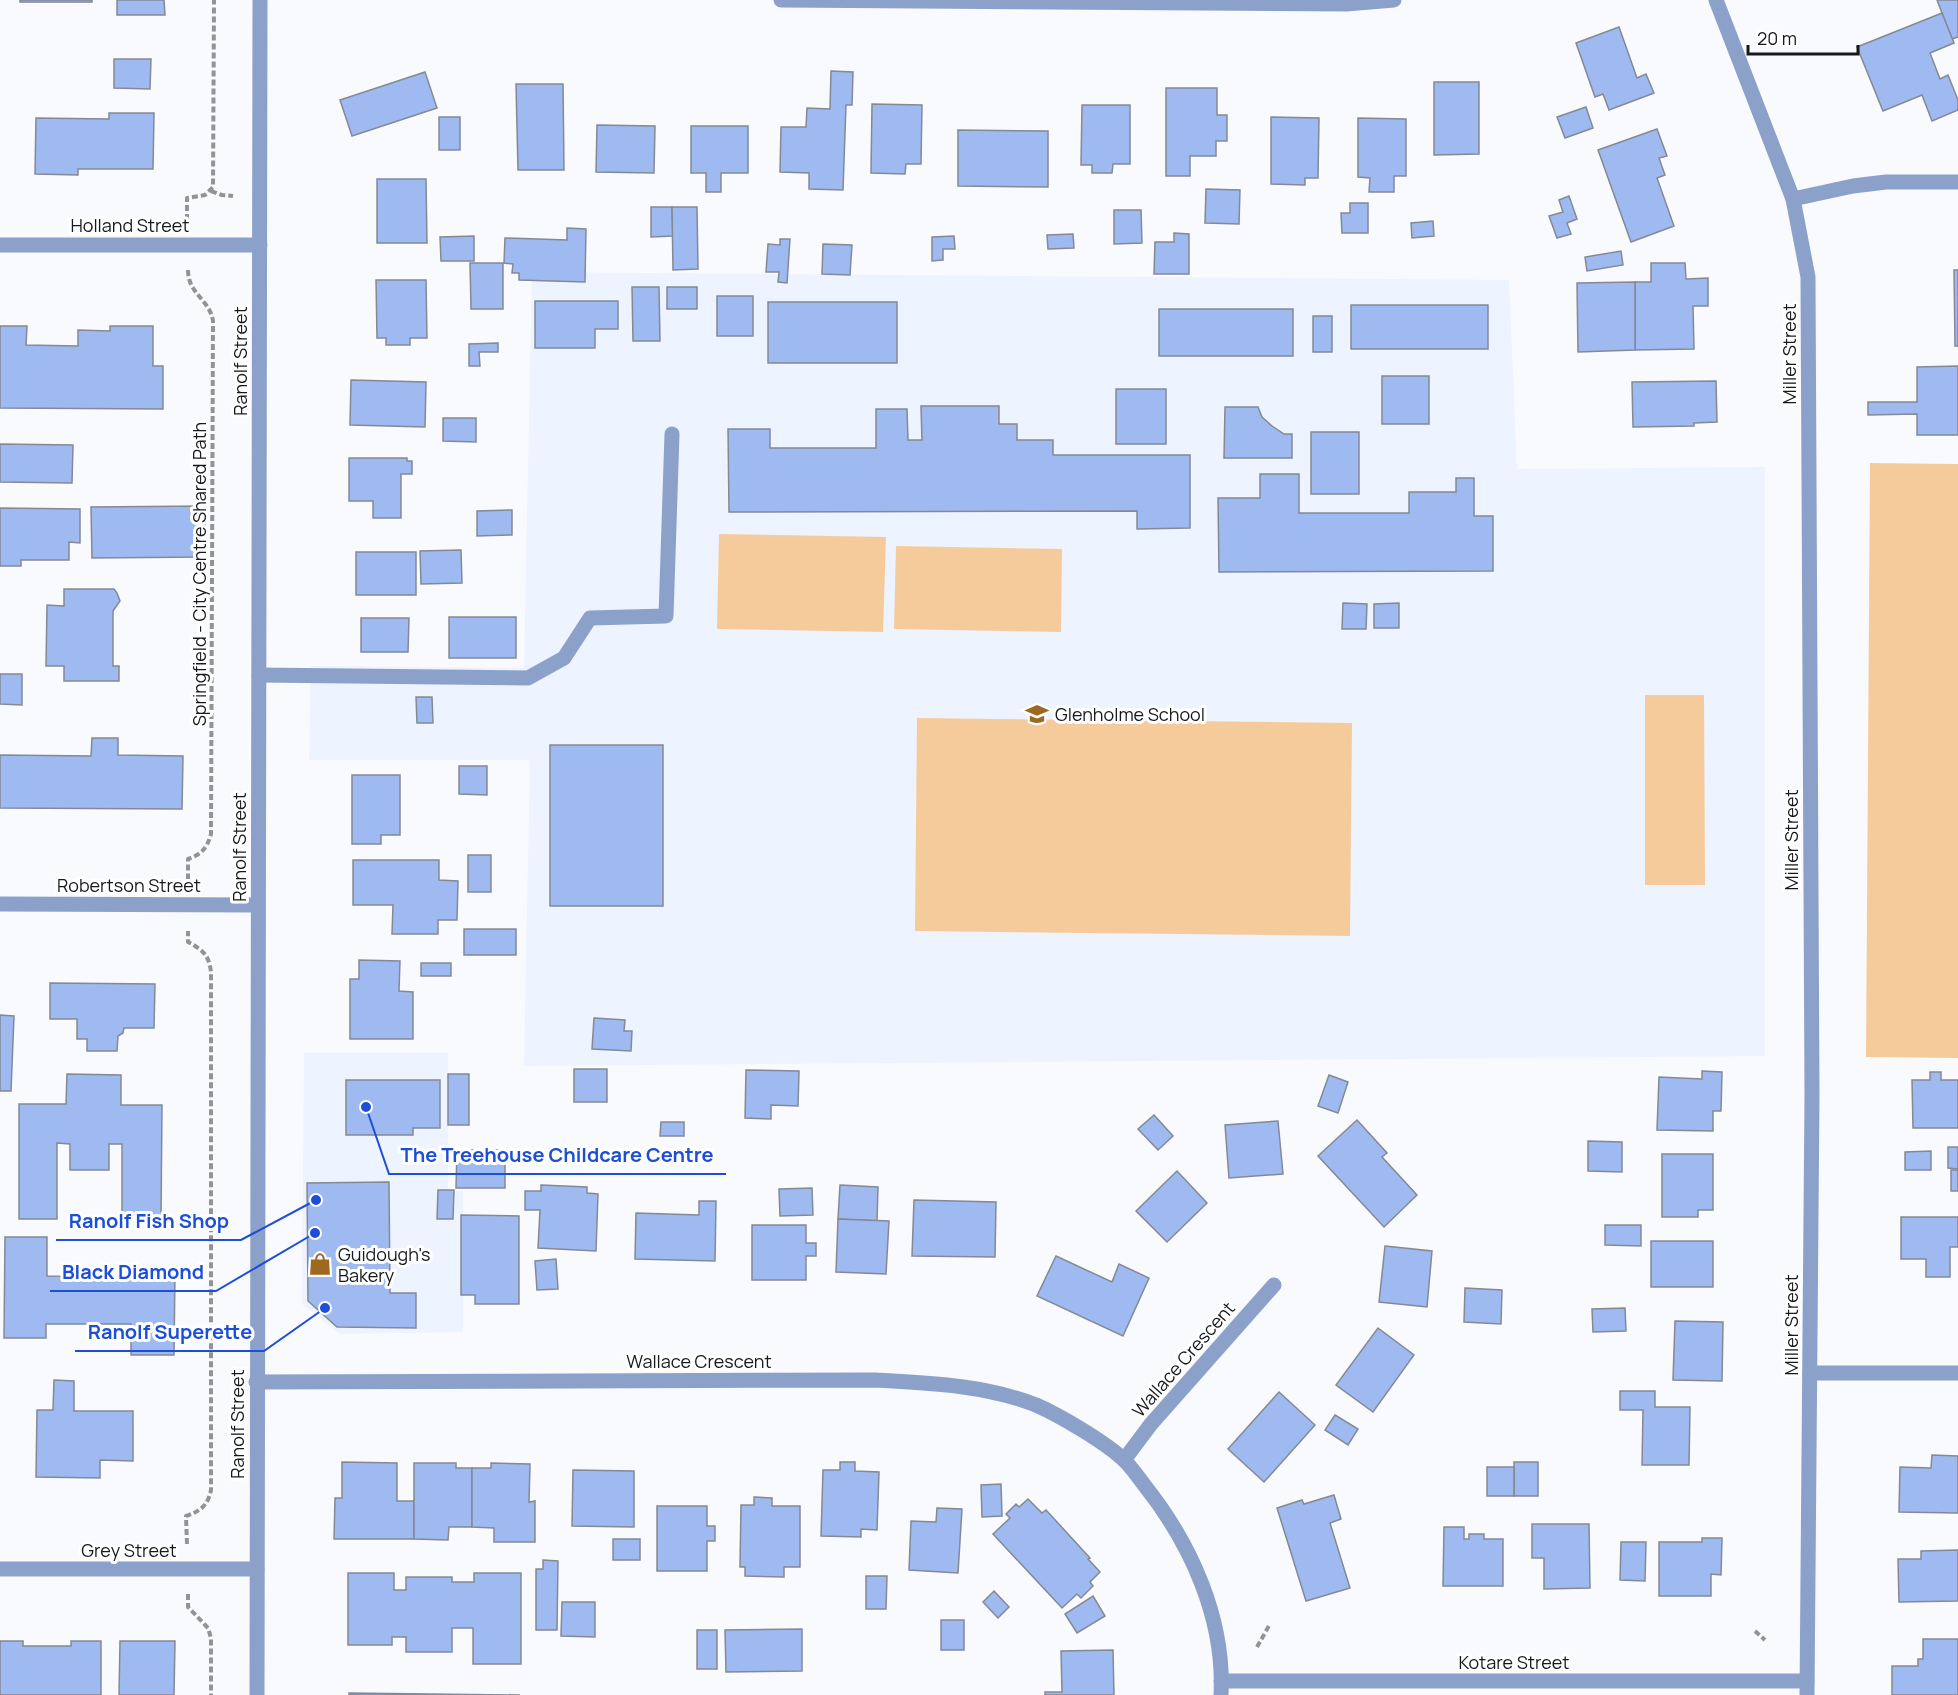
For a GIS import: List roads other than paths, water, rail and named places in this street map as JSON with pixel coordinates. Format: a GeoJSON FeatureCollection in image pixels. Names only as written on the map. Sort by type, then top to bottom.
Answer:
{"type":"FeatureCollection","features":[{"type":"Feature","properties":{"kind":"street","name":"Ranolf Street"},"geometry":{"type":"LineString","coordinates":[[257,1695],[260,0]]}},
{"type":"Feature","properties":{"kind":"street"},"geometry":{"type":"LineString","coordinates":[[781,0],[1334,4],[1394,0]]}},
{"type":"Feature","properties":{"kind":"street","name":"Miller Street"},"geometry":{"type":"LineString","coordinates":[[1716,0],[1793,199],[1808,277],[1812,1095],[1807,1688]]}},
{"type":"Feature","properties":{"kind":"street"},"geometry":{"type":"LineString","coordinates":[[1793,199],[1853,186],[1958,182]]}},
{"type":"Feature","properties":{"kind":"street","name":"Holland Street"},"geometry":{"type":"LineString","coordinates":[[0,244],[260,245]]}},
{"type":"Feature","properties":{"kind":"street"},"geometry":{"type":"LineString","coordinates":[[259,675],[528,678],[564,658],[590,618],[666,616],[672,434]]}},
{"type":"Feature","properties":{"kind":"street","name":"Robertson Street"},"geometry":{"type":"LineString","coordinates":[[0,904],[258,905]]}},
{"type":"Feature","properties":{"kind":"street","name":"Wallace Crescent"},"geometry":{"type":"LineString","coordinates":[[1124,1460],[1151,1424],[1274,1285]]}},
{"type":"Feature","properties":{"kind":"street"},"geometry":{"type":"LineString","coordinates":[[1810,1373],[1958,1373]]}},
{"type":"Feature","properties":{"kind":"street","name":"Wallace Crescent"},"geometry":{"type":"LineString","coordinates":[[256,1382],[875,1380],[934,1383],[986,1391],[1036,1406],[1085,1432],[1124,1460],[1166,1512],[1187,1551],[1206,1596],[1217,1640],[1221,1688]]}},
{"type":"Feature","properties":{"kind":"street","name":"Grey Street"},"geometry":{"type":"LineString","coordinates":[[0,1569],[257,1569]]}},
{"type":"Feature","properties":{"kind":"street","name":"Kotare Street"},"geometry":{"type":"LineString","coordinates":[[1221,1688],[1807,1688]]}},
{"type":"Feature","properties":{"kind":"place","name":"Glenholme School"},"geometry":{"type":"Point","coordinates":[1037,714]}},
{"type":"Feature","properties":{"kind":"place","name":"The Treehouse Childcare Centre"},"geometry":{"type":"Point","coordinates":[366,1107]}},
{"type":"Feature","properties":{"kind":"place","name":"Ranolf Fish Shop"},"geometry":{"type":"Point","coordinates":[316,1200]}},
{"type":"Feature","properties":{"kind":"place","name":"Black Diamond"},"geometry":{"type":"Point","coordinates":[315,1233]}},
{"type":"Feature","properties":{"kind":"place","name":"Guidough's Bakery"},"geometry":{"type":"Point","coordinates":[320,1264]}},
{"type":"Feature","properties":{"kind":"place","name":"Ranolf Superette"},"geometry":{"type":"Point","coordinates":[325,1308]}}]}
